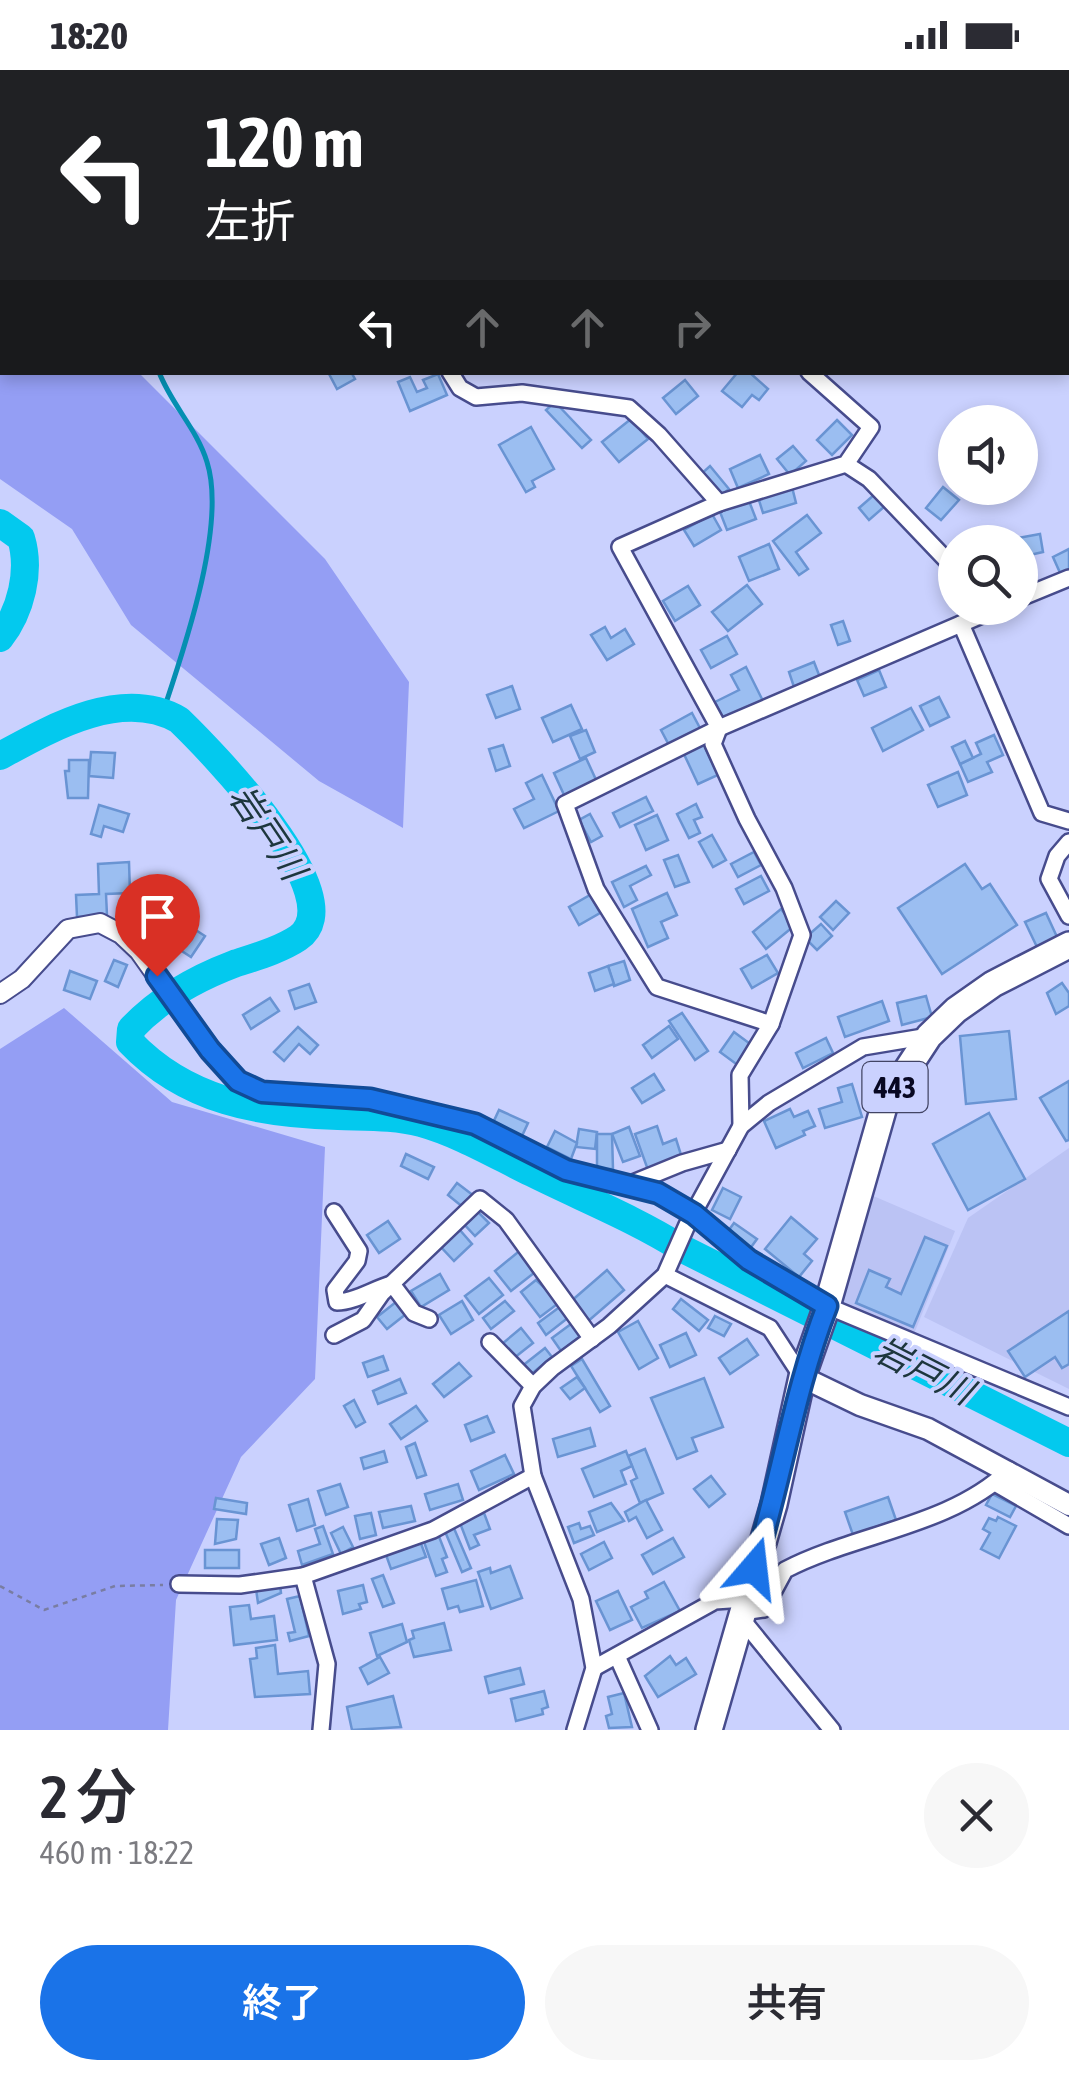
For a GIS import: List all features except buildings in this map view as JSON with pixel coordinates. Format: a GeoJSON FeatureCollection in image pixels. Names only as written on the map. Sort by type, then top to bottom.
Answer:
{"type":"FeatureCollection","features":[{"type":"Feature","properties":{"kind":"highway","name":"443"},"geometry":{"type":"LineString","coordinates":[[709,1730],[774,1504],[805,1368],[886,1104],[929,1036],[956,1010],[993,984],[1069,945]]}},
{"type":"Feature","properties":{"kind":"main road"},"geometry":{"type":"LineString","coordinates":[[805,1368],[860,1405],[928,1428],[1002,1477],[1069,1505]]}},
{"type":"Feature","properties":{"kind":"street"},"geometry":{"type":"LineString","coordinates":[[452,375],[460,388],[476,397],[522,393],[629,408],[659,434],[720,503]]}},
{"type":"Feature","properties":{"kind":"street"},"geometry":{"type":"LineString","coordinates":[[741,1126],[740,1075],[772,1024],[802,935],[784,888],[713,744],[719,728],[620,547],[720,503],[846,464],[870,427],[812,375]]}},
{"type":"Feature","properties":{"kind":"street"},"geometry":{"type":"LineString","coordinates":[[846,464],[869,478],[938,551]]}},
{"type":"Feature","properties":{"kind":"street"},"geometry":{"type":"LineString","coordinates":[[1038,591],[1069,578]]}},
{"type":"Feature","properties":{"kind":"street"},"geometry":{"type":"LineString","coordinates":[[772,1024],[657,987],[644,973],[596,889],[565,804],[719,728],[959,625]]}},
{"type":"Feature","properties":{"kind":"street"},"geometry":{"type":"LineString","coordinates":[[961,625],[1042,813],[1069,821]]}},
{"type":"Feature","properties":{"kind":"street"},"geometry":{"type":"LineString","coordinates":[[1069,842],[1056,856],[1050,879],[1069,916]]}},
{"type":"Feature","properties":{"kind":"street"},"geometry":{"type":"LineString","coordinates":[[0,994],[22,979],[68,928],[100,924],[120,934],[139,952],[210,1050],[238,1081],[262,1092],[330,1094],[475,1124],[566,1170],[658,1193],[749,1260],[827,1306],[1069,1407]]}},
{"type":"Feature","properties":{"kind":"street"},"geometry":{"type":"LineString","coordinates":[[575,1730],[594,1668],[581,1599],[533,1476],[522,1406],[533,1386],[665,1275],[741,1126],[769,1104],[863,1047],[929,1036]]}},
{"type":"Feature","properties":{"kind":"street"},"geometry":{"type":"LineString","coordinates":[[628,1185],[728,1150]]}},
{"type":"Feature","properties":{"kind":"street"},"geometry":{"type":"LineString","coordinates":[[334,1335],[363,1320],[392,1284],[480,1198],[506,1220],[592,1339]]}},
{"type":"Feature","properties":{"kind":"street"},"geometry":{"type":"LineString","coordinates":[[334,1212],[359,1251],[358,1261],[335,1290],[337,1302],[349,1302],[368,1290],[392,1284]]}},
{"type":"Feature","properties":{"kind":"street"},"geometry":{"type":"LineString","coordinates":[[665,1275],[770,1328],[805,1368]]}},
{"type":"Feature","properties":{"kind":"street"},"geometry":{"type":"LineString","coordinates":[[392,1284],[414,1313],[430,1319]]}},
{"type":"Feature","properties":{"kind":"street"},"geometry":{"type":"LineString","coordinates":[[490,1342],[533,1386]]}},
{"type":"Feature","properties":{"kind":"street"},"geometry":{"type":"LineString","coordinates":[[179,1584],[240,1584],[303,1576],[433,1530],[533,1476]]}},
{"type":"Feature","properties":{"kind":"street"},"geometry":{"type":"LineString","coordinates":[[594,1668],[715,1601],[742,1610],[764,1608],[785,1570],[928,1516],[1002,1477],[1069,1526]]}},
{"type":"Feature","properties":{"kind":"street"},"geometry":{"type":"LineString","coordinates":[[303,1576],[327,1664],[321,1730]]}},
{"type":"Feature","properties":{"kind":"street"},"geometry":{"type":"LineString","coordinates":[[742,1610],[832,1730]]}},
{"type":"Feature","properties":{"kind":"street"},"geometry":{"type":"LineString","coordinates":[[617,1656],[650,1730]]}},
{"type":"Feature","properties":{"kind":"path"},"geometry":{"type":"LineString","coordinates":[[0,1586],[44,1610],[116,1586],[179,1584]]}},
{"type":"Feature","properties":{"kind":"shaded area"},"geometry":{"type":"Polygon","coordinates":[[[0,375],[141,375],[325,559],[409,682],[403,828],[319,781],[131,625],[72,529],[0,479],[0,375]]]}},
{"type":"Feature","properties":{"kind":"shaded area"},"geometry":{"type":"Polygon","coordinates":[[[64,1008],[172,1102],[325,1147],[315,1379],[241,1457],[176,1600],[168,1730],[0,1730],[0,1049],[64,1008]]]}},
{"type":"Feature","properties":{"kind":"shaded area"},"geometry":{"type":"Polygon","coordinates":[[[1069,1148],[1069,1389],[924,1317],[968,1218],[1069,1148]]]}},
{"type":"Feature","properties":{"kind":"shaded area"},"geometry":{"type":"Polygon","coordinates":[[[871,1195],[955,1231],[914,1334],[840,1304],[871,1195]]]}},
{"type":"Feature","properties":{"kind":"waterway"},"geometry":{"type":"LineString","coordinates":[[160,375],[203,450],[212,488],[212,519],[200,587],[163,712]]}},
{"type":"Feature","properties":{"kind":"waterway"},"geometry":{"type":"LineString","coordinates":[[0,523],[21,538],[25,564],[19,603],[0,638]]}},
{"type":"Feature","properties":{"kind":"waterway","name":"岩戸川"},"geometry":{"type":"LineString","coordinates":[[0,756],[87,715],[134,708],[157,711],[179,720],[219,761],[294,860],[308,892],[311,919],[298,938],[193,983],[166,999],[131,1029],[130,1042],[175,1078],[200,1091],[253,1107],[309,1115],[401,1119],[450,1133],[1069,1443]]}},
{"type":"Feature","properties":{"kind":"route"},"geometry":{"type":"LineString","coordinates":[[157,976],[210,1050],[238,1081],[262,1092],[370,1099],[475,1124],[566,1170],[658,1193],[694,1214],[749,1260],[827,1306],[802,1377],[774,1504],[754,1568]]}}]}
